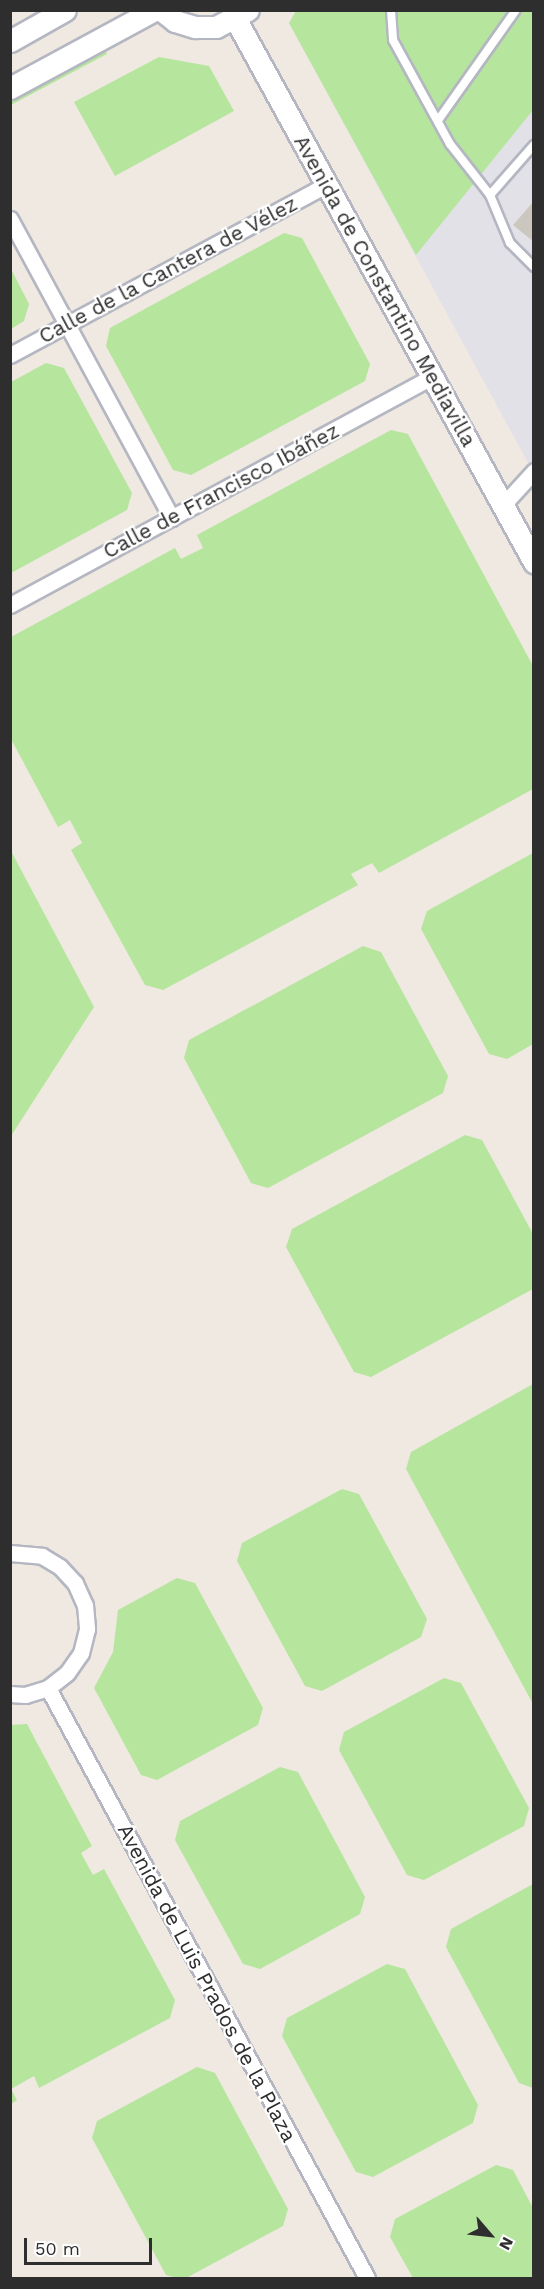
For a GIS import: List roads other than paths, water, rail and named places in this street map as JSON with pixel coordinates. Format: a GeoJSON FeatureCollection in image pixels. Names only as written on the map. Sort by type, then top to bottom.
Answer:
{"type":"FeatureCollection","features":[{"type":"Feature","properties":{"kind":"street"},"geometry":{"type":"LineString","coordinates":[[10,41],[65,10]]}},
{"type":"Feature","properties":{"kind":"street"},"geometry":{"type":"LineString","coordinates":[[10,88],[154,10]]}},
{"type":"Feature","properties":{"kind":"street"},"geometry":{"type":"LineString","coordinates":[[161,10],[175,21],[195,27],[216,27],[242,15]]}},
{"type":"Feature","properties":{"kind":"street","name":"Avenida de Constantino Mediavilla"},"geometry":{"type":"LineString","coordinates":[[242,15],[326,185],[534,562]]}},
{"type":"Feature","properties":{"kind":"street","name":"Calle de la Cantera de Vélez"},"geometry":{"type":"LineString","coordinates":[[10,355],[326,185]]}},
{"type":"Feature","properties":{"kind":"street"},"geometry":{"type":"LineString","coordinates":[[10,219],[69,323],[172,518]]}},
{"type":"Feature","properties":{"kind":"street","name":"Calle de Francisco Ibáñez"},"geometry":{"type":"LineString","coordinates":[[10,605],[432,377]]}},
{"type":"Feature","properties":{"kind":"street"},"geometry":{"type":"LineString","coordinates":[[503,505],[534,471]]}},
{"type":"Feature","properties":{"kind":"street"},"geometry":{"type":"LineString","coordinates":[[10,1553],[42,1556],[60,1567],[75,1583],[85,1605],[87,1629],[81,1653],[68,1673],[48,1688],[25,1695],[10,1694]]}},
{"type":"Feature","properties":{"kind":"street","name":"Avenida de Luis Prados de la Plaza"},"geometry":{"type":"LineString","coordinates":[[48,1688],[367,2278]]}},
{"type":"Feature","properties":{"kind":"lane"},"geometry":{"type":"LineString","coordinates":[[391,10],[393,40],[439,119],[450,144],[490,195],[510,243],[534,267]]}},
{"type":"Feature","properties":{"kind":"lane"},"geometry":{"type":"LineString","coordinates":[[439,119],[516,10]]}},
{"type":"Feature","properties":{"kind":"lane"},"geometry":{"type":"LineString","coordinates":[[490,195],[534,145]]}}]}
